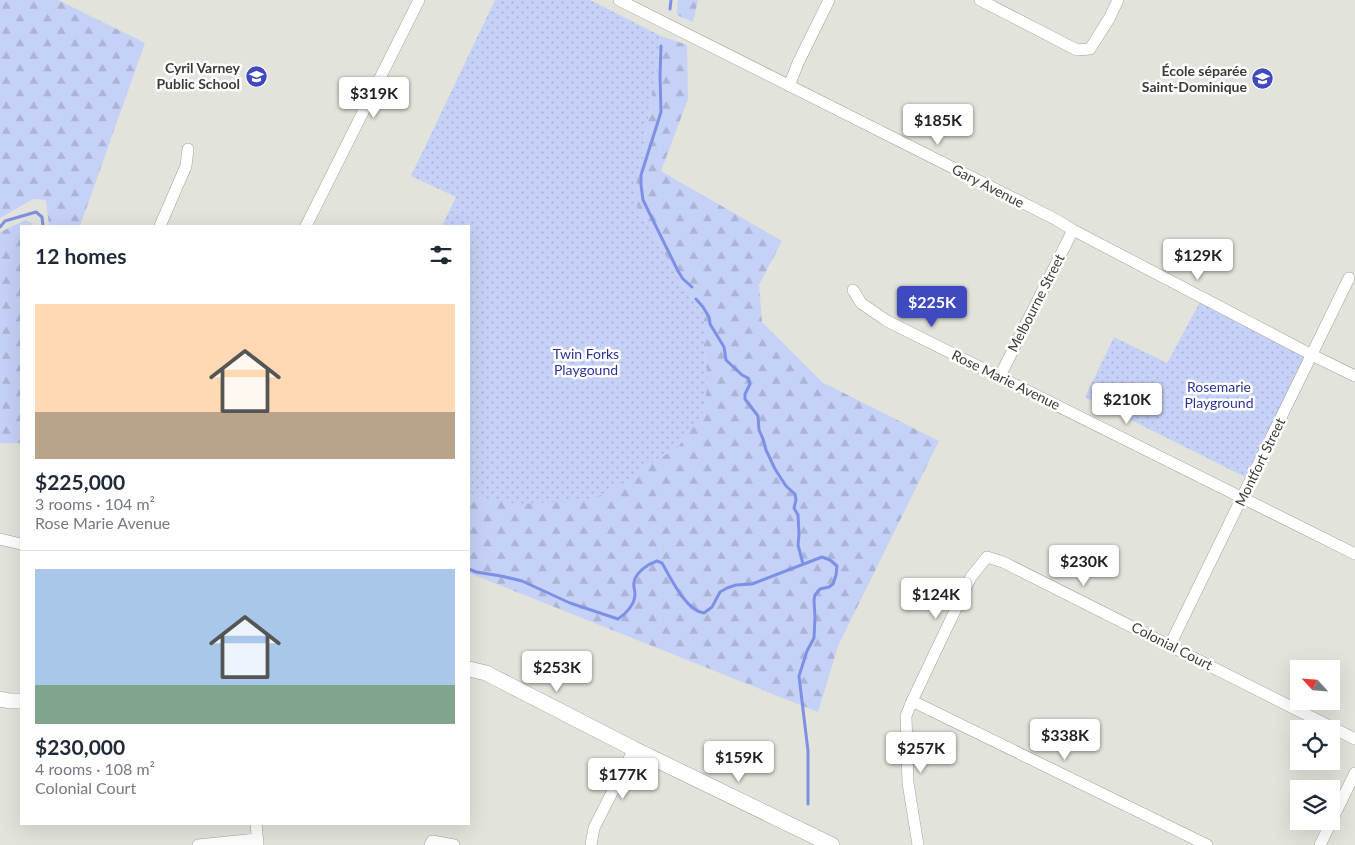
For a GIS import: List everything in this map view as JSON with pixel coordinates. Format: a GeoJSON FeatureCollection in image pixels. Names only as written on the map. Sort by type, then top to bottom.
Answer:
{"type":"FeatureCollection","features":[{"type":"Feature","properties":{"kind":"street"},"geometry":{"type":"LineString","coordinates":[[306,225],[419,0]]}},
{"type":"Feature","properties":{"kind":"street","name":"Gary Avenue"},"geometry":{"type":"LineString","coordinates":[[619,0],[1046,215],[1355,376]]}},
{"type":"Feature","properties":{"kind":"street"},"geometry":{"type":"LineString","coordinates":[[789,86],[798,63],[829,0]]}},
{"type":"Feature","properties":{"kind":"street"},"geometry":{"type":"LineString","coordinates":[[980,0],[1077,50],[1090,50],[1118,0]]}},
{"type":"Feature","properties":{"kind":"street"},"geometry":{"type":"LineString","coordinates":[[160,225],[186,166],[188,148]]}},
{"type":"Feature","properties":{"kind":"street","name":"Melbourne Street"},"geometry":{"type":"LineString","coordinates":[[1000,376],[1073,230]]}},
{"type":"Feature","properties":{"kind":"street","name":"Montfort Street"},"geometry":{"type":"LineString","coordinates":[[1170,645],[1350,278]]}},
{"type":"Feature","properties":{"kind":"street","name":"Rose Marie Avenue"},"geometry":{"type":"LineString","coordinates":[[853,290],[861,303],[887,321],[1355,554]]}},
{"type":"Feature","properties":{"kind":"street"},"geometry":{"type":"LineString","coordinates":[[0,538],[20,544]]}},
{"type":"Feature","properties":{"kind":"street","name":"Colonial Court"},"geometry":{"type":"LineString","coordinates":[[912,701],[971,577],[987,558],[1004,562],[1355,739]]}},
{"type":"Feature","properties":{"kind":"street"},"geometry":{"type":"LineString","coordinates":[[470,669],[486,673],[634,749],[832,845]]}},
{"type":"Feature","properties":{"kind":"street"},"geometry":{"type":"LineString","coordinates":[[0,699],[20,701]]}},
{"type":"Feature","properties":{"kind":"street"},"geometry":{"type":"LineString","coordinates":[[918,845],[908,783],[906,716],[912,701],[1207,845]]}},
{"type":"Feature","properties":{"kind":"street"},"geometry":{"type":"LineString","coordinates":[[591,845],[594,828],[634,749]]}},
{"type":"Feature","properties":{"kind":"street"},"geometry":{"type":"LineString","coordinates":[[1320,845],[1355,773]]}},
{"type":"Feature","properties":{"kind":"street"},"geometry":{"type":"LineString","coordinates":[[198,845],[257,842],[256,825]]}},
{"type":"Feature","properties":{"kind":"street"},"geometry":{"type":"LineString","coordinates":[[430,845],[432,841],[454,845]]}},
{"type":"Feature","properties":{"kind":"green space"},"geometry":{"type":"Polygon","coordinates":[[[0,0],[58,0],[145,43],[80,225],[49,225],[46,200],[33,199],[0,218],[0,0]]]}},
{"type":"Feature","properties":{"kind":"green space","name":"Twin Forks Playgound"},"geometry":{"type":"Polygon","coordinates":[[[495,0],[590,0],[661,36],[633,199],[681,283],[704,314],[704,351],[708,382],[703,412],[678,447],[653,462],[628,481],[591,500],[519,504],[470,495],[470,225],[442,225],[456,197],[411,176],[495,0]]]}},
{"type":"Feature","properties":{"kind":"green space"},"geometry":{"type":"Polygon","coordinates":[[[678,0],[698,0],[693,22],[677,15],[678,0]]]}},
{"type":"Feature","properties":{"kind":"green space"},"geometry":{"type":"Polygon","coordinates":[[[661,36],[687,45],[688,99],[661,171],[782,241],[759,285],[762,322],[822,382],[939,441],[838,646],[818,712],[470,573],[470,495],[486,499],[653,462],[678,447],[687,434],[708,382],[704,351],[704,314],[681,283],[633,199],[661,36]]]}},
{"type":"Feature","properties":{"kind":"green space"},"geometry":{"type":"Polygon","coordinates":[[[26,220],[33,224],[20,225],[20,443],[0,443],[0,232],[26,220]]]}},
{"type":"Feature","properties":{"kind":"green space","name":"Rosemarie Playground"},"geometry":{"type":"Polygon","coordinates":[[[1200,302],[1302,356],[1303,363],[1247,478],[1085,397],[1114,337],[1167,363],[1200,302]]]}},
{"type":"Feature","properties":{"kind":"waterway"},"geometry":{"type":"LineString","coordinates":[[670,9],[671,0]]}},
{"type":"Feature","properties":{"kind":"waterway"},"geometry":{"type":"LineString","coordinates":[[661,46],[661,112],[641,175],[641,185],[643,200],[678,271],[683,279],[692,287]]}},
{"type":"Feature","properties":{"kind":"waterway"},"geometry":{"type":"LineString","coordinates":[[0,227],[5,221],[36,212],[42,217],[43,225]]}},
{"type":"Feature","properties":{"kind":"waterway"},"geometry":{"type":"LineString","coordinates":[[696,299],[709,317],[710,324],[724,347],[726,360],[748,378],[750,384],[745,394],[745,399],[758,416],[759,430],[775,469],[786,486],[795,494],[794,508],[798,515],[798,545],[803,564]]}},
{"type":"Feature","properties":{"kind":"waterway"},"geometry":{"type":"LineString","coordinates":[[470,569],[522,581],[570,603],[618,619],[632,605],[637,575],[646,566],[657,561],[662,563],[685,600],[697,611],[704,613],[712,607],[720,592],[727,588],[736,585],[752,584],[822,557],[830,560],[837,566],[836,575],[833,584],[820,589],[815,595],[814,638],[807,651],[799,676],[808,751],[808,804]]}},
{"type":"Feature","properties":{"kind":"place","name":"Cyril Varney Public School"},"geometry":{"type":"Point","coordinates":[256,76]}},
{"type":"Feature","properties":{"kind":"place","name":"École séparée Saint-Dominique"},"geometry":{"type":"Point","coordinates":[1263,79]}}]}
